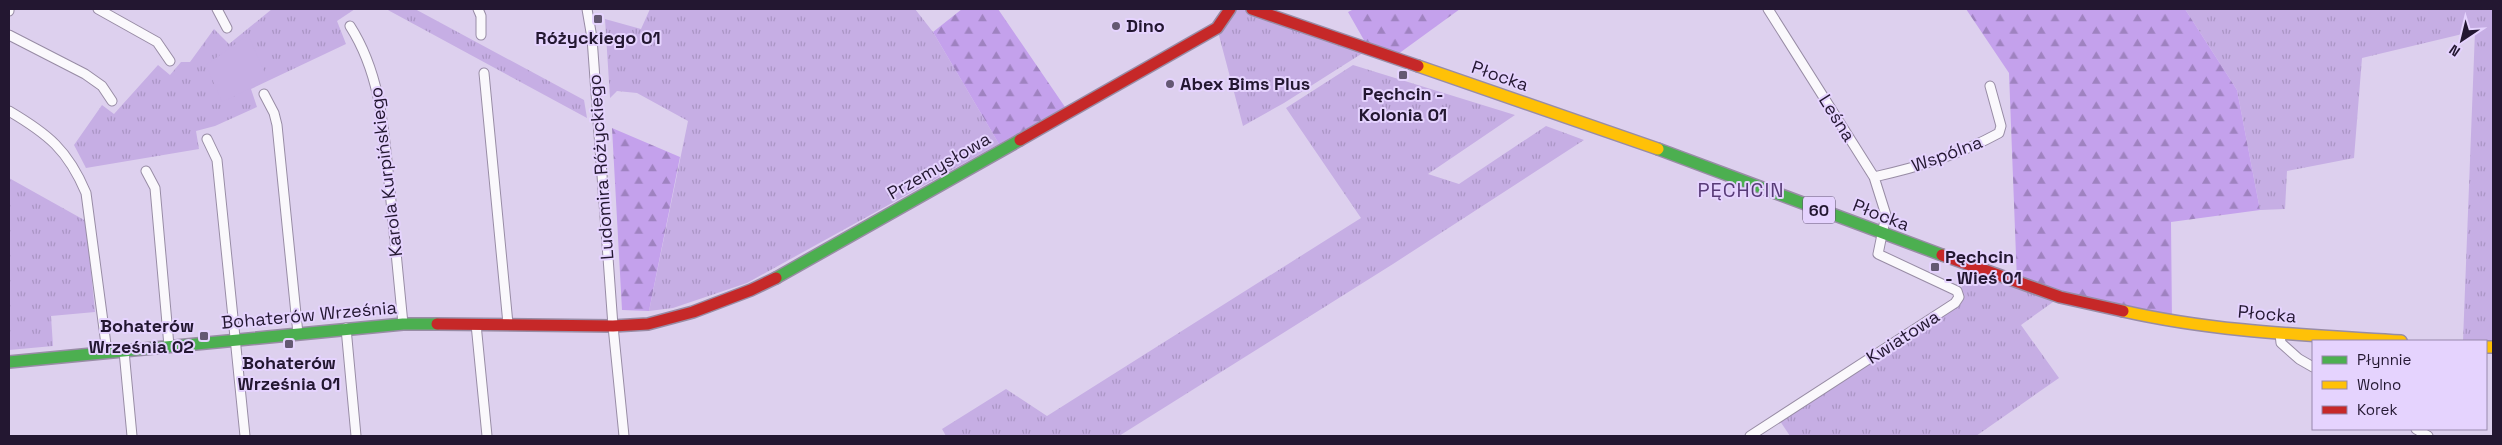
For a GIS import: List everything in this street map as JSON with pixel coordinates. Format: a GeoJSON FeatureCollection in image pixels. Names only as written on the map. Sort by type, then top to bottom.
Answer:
{"type":"FeatureCollection","features":[{"type":"Feature","properties":{"kind":"street"},"geometry":{"type":"LineString","coordinates":[[98,9],[157,42],[170,61]]}},
{"type":"Feature","properties":{"kind":"street"},"geometry":{"type":"LineString","coordinates":[[217,9],[227,28]]}},
{"type":"Feature","properties":{"kind":"street"},"geometry":{"type":"LineString","coordinates":[[478,9],[481,16],[480,35]]}},
{"type":"Feature","properties":{"kind":"street","name":"Ludomira Różyckiego"},"geometry":{"type":"LineString","coordinates":[[588,9],[592,38],[613,326],[624,436]]}},
{"type":"Feature","properties":{"kind":"street","name":"Przemysłowa"},"geometry":{"type":"LineString","coordinates":[[613,326],[648,324],[693,312],[742,294],[791,270],[1217,28],[1230,9]]}},
{"type":"Feature","properties":{"kind":"street","name":"Płocka"},"geometry":{"type":"LineString","coordinates":[[1252,9],[1658,149],[1882,234],[2060,298],[2172,322],[2280,334],[2384,340]]}},
{"type":"Feature","properties":{"kind":"street","name":"Leśna"},"geometry":{"type":"LineString","coordinates":[[1768,9],[1874,177],[1886,215],[1882,234]]}},
{"type":"Feature","properties":{"kind":"street","name":"Karola Kurpińskiego"},"geometry":{"type":"LineString","coordinates":[[350,26],[362,45],[375,79],[382,114],[403,324]]}},
{"type":"Feature","properties":{"kind":"street"},"geometry":{"type":"LineString","coordinates":[[9,35],[85,74],[102,86],[112,102]]}},
{"type":"Feature","properties":{"kind":"street"},"geometry":{"type":"LineString","coordinates":[[484,73],[508,324]]}},
{"type":"Feature","properties":{"kind":"street","name":"Wspólna"},"geometry":{"type":"LineString","coordinates":[[1874,177],[1928,164],[1966,150],[1999,133],[2002,126],[1990,86]]}},
{"type":"Feature","properties":{"kind":"street"},"geometry":{"type":"LineString","coordinates":[[264,94],[278,125],[298,334]]}},
{"type":"Feature","properties":{"kind":"street"},"geometry":{"type":"LineString","coordinates":[[9,111],[39,128],[54,140],[77,172],[86,193],[107,352]]}},
{"type":"Feature","properties":{"kind":"street"},"geometry":{"type":"LineString","coordinates":[[207,139],[217,160],[245,436]]}},
{"type":"Feature","properties":{"kind":"street"},"geometry":{"type":"LineString","coordinates":[[146,171],[155,188],[169,346]]}},
{"type":"Feature","properties":{"kind":"street","name":"Kwiatowa"},"geometry":{"type":"LineString","coordinates":[[1750,436],[1947,308],[1959,297],[1957,291],[1878,254],[1882,234]]}},
{"type":"Feature","properties":{"kind":"street","name":"Bohaterów Września"},"geometry":{"type":"LineString","coordinates":[[9,362],[403,324],[613,326]]}},
{"type":"Feature","properties":{"kind":"street"},"geometry":{"type":"LineString","coordinates":[[476,324],[487,436]]}},
{"type":"Feature","properties":{"kind":"street"},"geometry":{"type":"LineString","coordinates":[[346,328],[356,436]]}},
{"type":"Feature","properties":{"kind":"street"},"geometry":{"type":"LineString","coordinates":[[2280,334],[2281,343],[2298,359],[2312,366]]}},
{"type":"Feature","properties":{"kind":"street"},"geometry":{"type":"LineString","coordinates":[[124,351],[132,436]]}},
{"type":"Feature","properties":{"kind":"green space"},"geometry":{"type":"Polygon","coordinates":[[[272,9],[355,9],[337,21],[346,44],[251,89],[257,107],[215,126],[196,131],[199,149],[86,168],[74,145],[102,105],[114,114],[158,65],[170,75],[181,62],[190,62],[214,29],[229,44],[272,9]]]}},
{"type":"Feature","properties":{"kind":"green space"},"geometry":{"type":"Polygon","coordinates":[[[386,9],[415,9],[584,100],[587,118],[386,9]]]}},
{"type":"Feature","properties":{"kind":"green space"},"geometry":{"type":"Polygon","coordinates":[[[650,9],[915,9],[933,32],[999,144],[747,283],[673,308],[649,311],[688,121],[637,93],[617,91],[610,98],[605,19],[641,29],[650,9]]]}},
{"type":"Feature","properties":{"kind":"green space"},"geometry":{"type":"Polygon","coordinates":[[[962,9],[998,9],[1065,107],[999,144],[933,32],[962,9]]]}},
{"type":"Feature","properties":{"kind":"green space"},"geometry":{"type":"Polygon","coordinates":[[[1230,9],[1252,9],[1369,49],[1284,103],[1243,126],[1217,28],[1230,9]]]}},
{"type":"Feature","properties":{"kind":"green space"},"geometry":{"type":"Polygon","coordinates":[[[1354,9],[1460,9],[1394,57],[1369,49],[1348,12],[1354,9]]]}},
{"type":"Feature","properties":{"kind":"green space"},"geometry":{"type":"Polygon","coordinates":[[[1966,9],[2185,9],[2237,90],[2260,210],[2171,222],[2172,322],[2017,282],[2009,73],[1966,9]]]}},
{"type":"Feature","properties":{"kind":"green space"},"geometry":{"type":"Polygon","coordinates":[[[2185,9],[2493,9],[2493,347],[2487,340],[2463,340],[2475,31],[2362,58],[2354,158],[2287,171],[2285,209],[2260,210],[2237,90],[2185,9]]]}},
{"type":"Feature","properties":{"kind":"green space"},"geometry":{"type":"Polygon","coordinates":[[[248,35],[268,80],[222,102],[206,65],[248,35]]]}},
{"type":"Feature","properties":{"kind":"green space"},"geometry":{"type":"Polygon","coordinates":[[[1353,65],[1515,115],[1428,174],[1459,184],[1546,126],[1584,140],[1393,264],[1119,436],[946,436],[942,429],[1006,389],[1047,416],[1361,218],[1286,108],[1353,65]]]}},
{"type":"Feature","properties":{"kind":"green space"},"geometry":{"type":"Polygon","coordinates":[[[612,128],[680,157],[649,311],[622,310],[612,128]]]}},
{"type":"Feature","properties":{"kind":"green space"},"geometry":{"type":"Polygon","coordinates":[[[9,178],[86,221],[95,312],[51,316],[53,346],[9,350],[9,178]]]}},
{"type":"Feature","properties":{"kind":"green space"},"geometry":{"type":"Polygon","coordinates":[[[1982,270],[2060,297],[2021,325],[2059,378],[1976,436],[1790,436],[1778,418],[1955,303],[1957,291],[1982,270]]]}},
{"type":"Feature","properties":{"kind":"traffic: fast"},"geometry":{"type":"LineString","coordinates":[[776,278],[1020,140]]}},
{"type":"Feature","properties":{"kind":"traffic: fast"},"geometry":{"type":"LineString","coordinates":[[1658,149],[1942,255]]}},
{"type":"Feature","properties":{"kind":"traffic: fast"},"geometry":{"type":"LineString","coordinates":[[9,362],[403,324],[437,324]]}},
{"type":"Feature","properties":{"kind":"traffic: slow"},"geometry":{"type":"LineString","coordinates":[[1418,66],[1658,149]]}},
{"type":"Feature","properties":{"kind":"traffic: slow"},"geometry":{"type":"LineString","coordinates":[[2123,311],[2192,324],[2227,328],[2386,340]]}},
{"type":"Feature","properties":{"kind":"traffic: slow"},"geometry":{"type":"LineString","coordinates":[[2487,347],[2493,347]]}},
{"type":"Feature","properties":{"kind":"traffic: jam"},"geometry":{"type":"LineString","coordinates":[[1020,140],[1217,28],[1230,9]]}},
{"type":"Feature","properties":{"kind":"traffic: jam"},"geometry":{"type":"LineString","coordinates":[[1252,9],[1418,66]]}},
{"type":"Feature","properties":{"kind":"traffic: jam"},"geometry":{"type":"LineString","coordinates":[[1942,255],[2060,297],[2123,311]]}},
{"type":"Feature","properties":{"kind":"traffic: jam"},"geometry":{"type":"LineString","coordinates":[[437,324],[613,326],[648,324],[693,312],[751,290],[776,278]]}},
{"type":"Feature","properties":{"kind":"place","name":"Różyckiego 01"},"geometry":{"type":"Point","coordinates":[598,19]}},
{"type":"Feature","properties":{"kind":"place","name":"Dino"},"geometry":{"type":"Point","coordinates":[1116,26]}},
{"type":"Feature","properties":{"kind":"place","name":"Pęchcin - Kolonia 01"},"geometry":{"type":"Point","coordinates":[1403,75]}},
{"type":"Feature","properties":{"kind":"place","name":"Abex Bims Plus"},"geometry":{"type":"Point","coordinates":[1170,84]}},
{"type":"Feature","properties":{"kind":"place","name":"Pęchcin - Wieś 01"},"geometry":{"type":"Point","coordinates":[1935,267]}},
{"type":"Feature","properties":{"kind":"place","name":"Bohaterów Września 02"},"geometry":{"type":"Point","coordinates":[204,336]}},
{"type":"Feature","properties":{"kind":"place","name":"Bohaterów Września 01"},"geometry":{"type":"Point","coordinates":[289,344]}},
{"type":"Feature","properties":{"kind":"district","name":"PĘCHCIN"},"geometry":{"type":"Point","coordinates":[1741,190]}}]}
